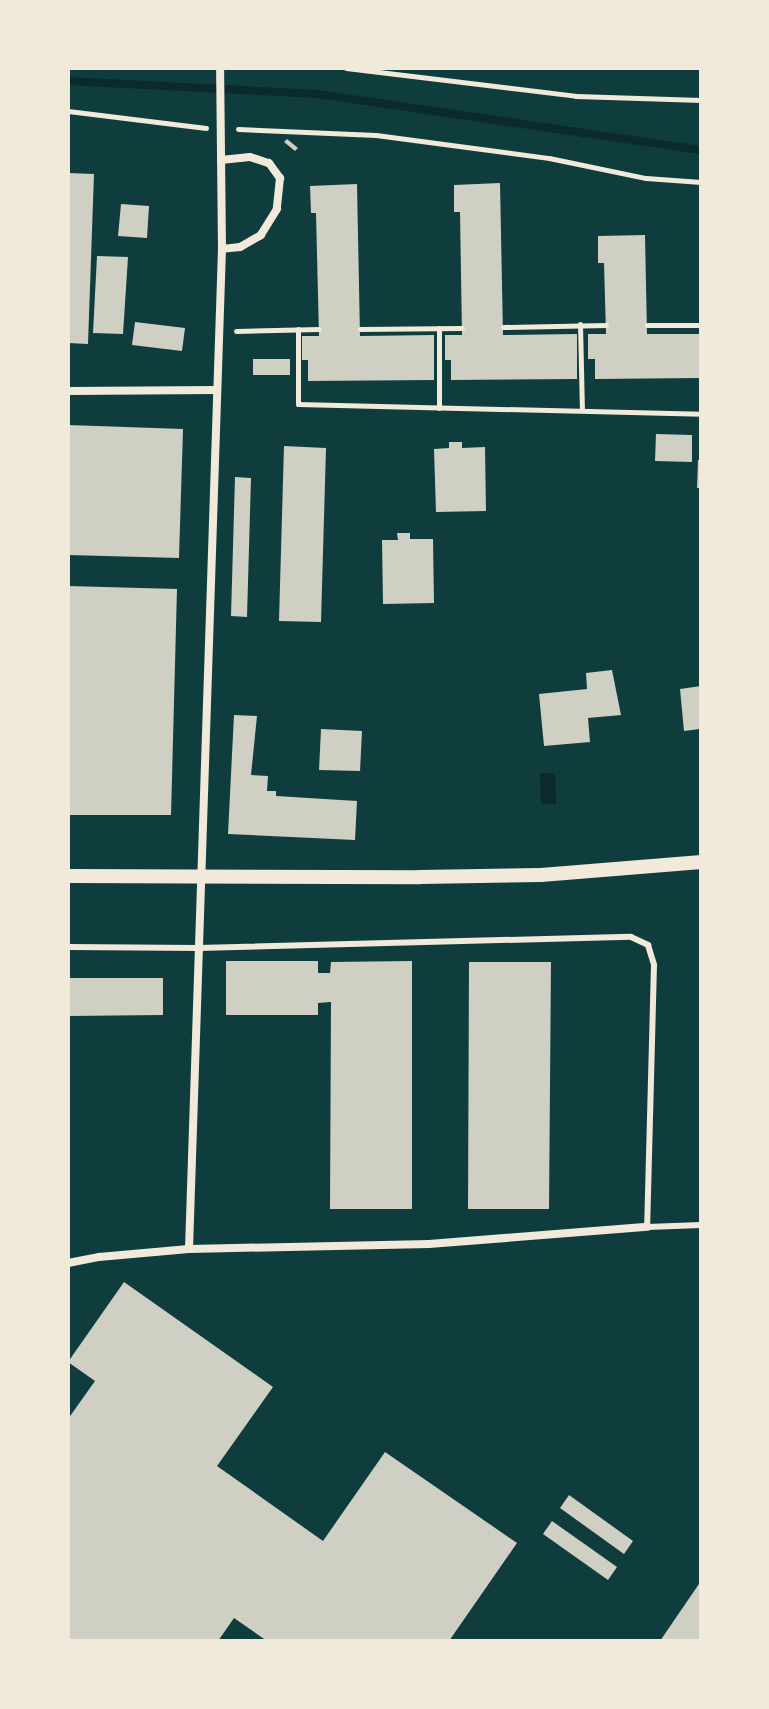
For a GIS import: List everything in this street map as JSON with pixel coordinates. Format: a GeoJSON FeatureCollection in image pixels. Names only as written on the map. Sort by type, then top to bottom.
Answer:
{"type":"FeatureCollection","features":[{"type":"Feature","properties":{"kind":"street"},"geometry":{"type":"LineString","coordinates":[[189,1249],[220,331],[220,69]]}},
{"type":"Feature","properties":{"kind":"street"},"geometry":{"type":"LineString","coordinates":[[221,160],[250,157],[269,163],[280,178],[277,209],[261,235],[240,247],[222,249]]}},
{"type":"Feature","properties":{"kind":"street"},"geometry":{"type":"LineString","coordinates":[[68,391],[217,390]]}},
{"type":"Feature","properties":{"kind":"street"},"geometry":{"type":"LineString","coordinates":[[68,876],[541,875],[701,862]]}},
{"type":"Feature","properties":{"kind":"street"},"geometry":{"type":"LineString","coordinates":[[68,1263],[189,1249],[429,1244],[647,1227]]}},
{"type":"Feature","properties":{"kind":"lane"},"geometry":{"type":"LineString","coordinates":[[68,947],[199,948],[631,937],[648,945],[654,965],[647,1227],[701,1225]]}},
{"type":"Feature","properties":{"kind":"path"},"geometry":{"type":"LineString","coordinates":[[346,68],[576,96],[701,100]]}},
{"type":"Feature","properties":{"kind":"path"},"geometry":{"type":"LineString","coordinates":[[68,111],[207,128]]}},
{"type":"Feature","properties":{"kind":"path"},"geometry":{"type":"LineString","coordinates":[[234,129],[376,135],[549,158],[646,178],[701,182]]}},
{"type":"Feature","properties":{"kind":"path"},"geometry":{"type":"LineString","coordinates":[[580,324],[582,410]]}},
{"type":"Feature","properties":{"kind":"path"},"geometry":{"type":"LineString","coordinates":[[503,327],[606,325]]}},
{"type":"Feature","properties":{"kind":"path"},"geometry":{"type":"LineString","coordinates":[[647,325],[701,325]]}},
{"type":"Feature","properties":{"kind":"path"},"geometry":{"type":"LineString","coordinates":[[439,328],[439,408]]}},
{"type":"Feature","properties":{"kind":"path"},"geometry":{"type":"LineString","coordinates":[[360,329],[462,328]]}},
{"type":"Feature","properties":{"kind":"path"},"geometry":{"type":"LineString","coordinates":[[298,329],[298,404],[701,414]]}},
{"type":"Feature","properties":{"kind":"path"},"geometry":{"type":"LineString","coordinates":[[220,331],[319,329]]}},
{"type":"Feature","properties":{"kind":"water"},"geometry":{"type":"Polygon","coordinates":[[[540,773],[555,773],[556,804],[541,804],[540,773]]]}},
{"type":"Feature","properties":{"kind":"building"},"geometry":{"type":"Polygon","coordinates":[[[287,139],[298,148],[295,151],[284,142],[287,139]]]}},
{"type":"Feature","properties":{"kind":"building"},"geometry":{"type":"Polygon","coordinates":[[[68,173],[94,174],[88,344],[68,343],[68,173]]]}},
{"type":"Feature","properties":{"kind":"building"},"geometry":{"type":"Polygon","coordinates":[[[500,183],[503,335],[577,334],[577,379],[451,380],[451,360],[445,360],[445,335],[462,335],[460,212],[454,212],[454,185],[500,183]]]}},
{"type":"Feature","properties":{"kind":"building"},"geometry":{"type":"Polygon","coordinates":[[[357,184],[360,336],[434,335],[434,380],[308,381],[308,360],[302,360],[302,336],[319,336],[316,213],[311,213],[310,186],[357,184]]]}},
{"type":"Feature","properties":{"kind":"building"},"geometry":{"type":"Polygon","coordinates":[[[121,204],[149,206],[147,238],[118,236],[121,204]]]}},
{"type":"Feature","properties":{"kind":"building"},"geometry":{"type":"Polygon","coordinates":[[[645,235],[647,334],[701,334],[701,378],[595,379],[595,359],[588,359],[588,334],[606,334],[604,263],[598,263],[598,236],[645,235]]]}},
{"type":"Feature","properties":{"kind":"building"},"geometry":{"type":"Polygon","coordinates":[[[97,256],[128,257],[123,334],[93,333],[97,256]]]}},
{"type":"Feature","properties":{"kind":"building"},"geometry":{"type":"Polygon","coordinates":[[[135,322],[185,328],[182,351],[132,345],[135,322]]]}},
{"type":"Feature","properties":{"kind":"building"},"geometry":{"type":"Polygon","coordinates":[[[253,359],[290,359],[290,375],[253,375],[253,359]]]}},
{"type":"Feature","properties":{"kind":"building"},"geometry":{"type":"Polygon","coordinates":[[[68,425],[183,429],[179,558],[68,555],[68,425]]]}},
{"type":"Feature","properties":{"kind":"building"},"geometry":{"type":"Polygon","coordinates":[[[656,434],[692,435],[692,462],[655,461],[656,434]]]}},
{"type":"Feature","properties":{"kind":"building"},"geometry":{"type":"Polygon","coordinates":[[[449,442],[462,442],[462,448],[485,447],[486,511],[436,512],[434,449],[449,448],[449,442]]]}},
{"type":"Feature","properties":{"kind":"building"},"geometry":{"type":"Polygon","coordinates":[[[284,446],[326,448],[321,622],[279,621],[284,446]]]}},
{"type":"Feature","properties":{"kind":"building"},"geometry":{"type":"Polygon","coordinates":[[[698,460],[701,460],[701,488],[697,488],[698,460]]]}},
{"type":"Feature","properties":{"kind":"building"},"geometry":{"type":"Polygon","coordinates":[[[235,477],[251,478],[247,617],[231,616],[235,477]]]}},
{"type":"Feature","properties":{"kind":"building"},"geometry":{"type":"Polygon","coordinates":[[[397,533],[410,533],[410,539],[433,539],[434,603],[383,604],[382,540],[398,540],[397,533]]]}},
{"type":"Feature","properties":{"kind":"building"},"geometry":{"type":"Polygon","coordinates":[[[68,586],[177,589],[171,815],[68,815],[68,586]]]}},
{"type":"Feature","properties":{"kind":"building"},"geometry":{"type":"Polygon","coordinates":[[[612,670],[621,715],[588,718],[590,742],[544,746],[539,694],[587,689],[586,673],[612,670]]]}},
{"type":"Feature","properties":{"kind":"building"},"geometry":{"type":"Polygon","coordinates":[[[701,686],[700,729],[684,731],[680,689],[701,686]]]}},
{"type":"Feature","properties":{"kind":"building"},"geometry":{"type":"Polygon","coordinates":[[[234,715],[257,716],[251,775],[268,776],[267,791],[276,791],[276,796],[357,801],[355,840],[228,834],[234,715]]]}},
{"type":"Feature","properties":{"kind":"building"},"geometry":{"type":"Polygon","coordinates":[[[321,729],[362,731],[360,771],[319,770],[321,729]]]}},
{"type":"Feature","properties":{"kind":"building"},"geometry":{"type":"Polygon","coordinates":[[[226,961],[318,961],[318,973],[330,973],[331,962],[412,961],[412,1209],[330,1209],[331,1002],[318,1003],[318,1015],[226,1015],[226,961]]]}},
{"type":"Feature","properties":{"kind":"building"},"geometry":{"type":"Polygon","coordinates":[[[469,962],[551,962],[549,1209],[468,1209],[469,962]]]}},
{"type":"Feature","properties":{"kind":"building"},"geometry":{"type":"Polygon","coordinates":[[[68,978],[163,978],[163,1015],[68,1016],[68,978]]]}},
{"type":"Feature","properties":{"kind":"building"},"geometry":{"type":"Polygon","coordinates":[[[124,1282],[273,1387],[217,1466],[323,1541],[385,1452],[517,1543],[449,1641],[267,1641],[234,1618],[218,1641],[68,1641],[68,1419],[95,1381],[68,1362],[124,1282]]]}},
{"type":"Feature","properties":{"kind":"building"},"geometry":{"type":"Polygon","coordinates":[[[569,1495],[633,1541],[624,1554],[560,1508],[569,1495]]]}},
{"type":"Feature","properties":{"kind":"building"},"geometry":{"type":"Polygon","coordinates":[[[552,1521],[617,1567],[608,1580],[543,1534],[552,1521]]]}},
{"type":"Feature","properties":{"kind":"building"},"geometry":{"type":"Polygon","coordinates":[[[701,1581],[701,1641],[660,1641],[701,1581]]]}},
{"type":"Feature","properties":{"kind":"waterway"},"geometry":{"type":"LineString","coordinates":[[68,81],[317,94],[701,150]]}}]}
